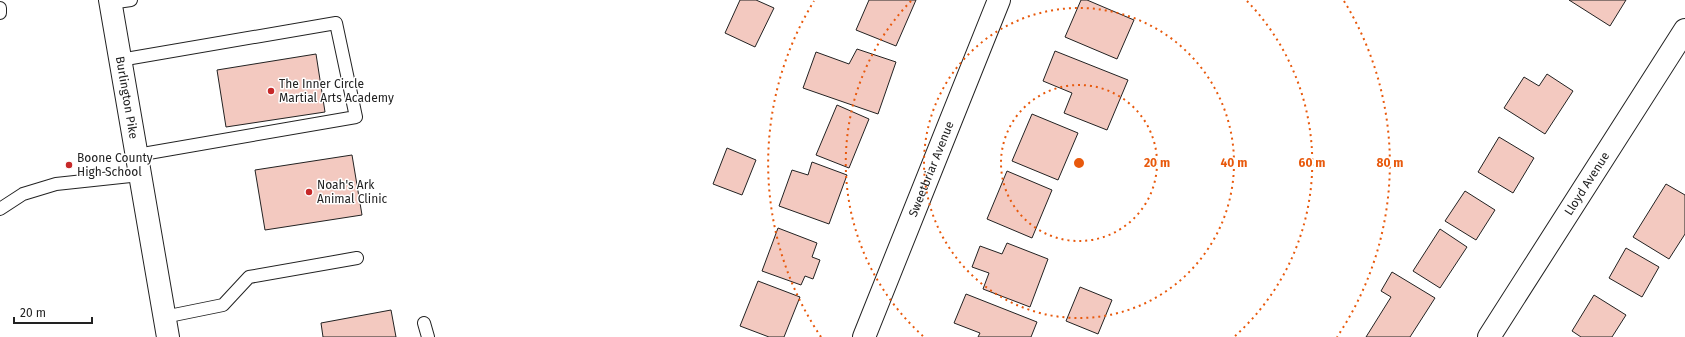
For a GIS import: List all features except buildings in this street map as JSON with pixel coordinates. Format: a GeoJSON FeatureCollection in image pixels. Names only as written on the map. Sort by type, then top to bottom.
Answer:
{"type":"FeatureCollection","features":[{"type":"Feature","properties":{"kind":"street","name":"Sweetbriar Avenue"},"geometry":{"type":"LineString","coordinates":[[864,337],[999,0]]}},
{"type":"Feature","properties":{"kind":"street","name":"Burlington Pike"},"geometry":{"type":"LineString","coordinates":[[117,1],[120,60],[166,327]]}},
{"type":"Feature","properties":{"kind":"street","name":"Lloyd Avenue"},"geometry":{"type":"LineString","coordinates":[[1489,337],[1685,30]]}},
{"type":"Feature","properties":{"kind":"lane"},"geometry":{"type":"LineString","coordinates":[[0,8],[0,13]]}},
{"type":"Feature","properties":{"kind":"lane"},"geometry":{"type":"LineString","coordinates":[[0,209],[23,194],[56,184],[356,117],[336,24],[120,60]]}},
{"type":"Feature","properties":{"kind":"lane"},"geometry":{"type":"LineString","coordinates":[[166,327],[223,304],[249,277],[357,258]]}},
{"type":"Feature","properties":{"kind":"lane"},"geometry":{"type":"LineString","coordinates":[[424,323],[428,337]]}},
{"type":"Feature","properties":{"kind":"place","name":"The Inner Circle Martial Arts Academy"},"geometry":{"type":"Point","coordinates":[271,91]}},
{"type":"Feature","properties":{"kind":"place","name":"Boone County High School"},"geometry":{"type":"Point","coordinates":[69,165]}},
{"type":"Feature","properties":{"kind":"place","name":"Noah's Ark Animal Clinic"},"geometry":{"type":"Point","coordinates":[309,192]}}]}
